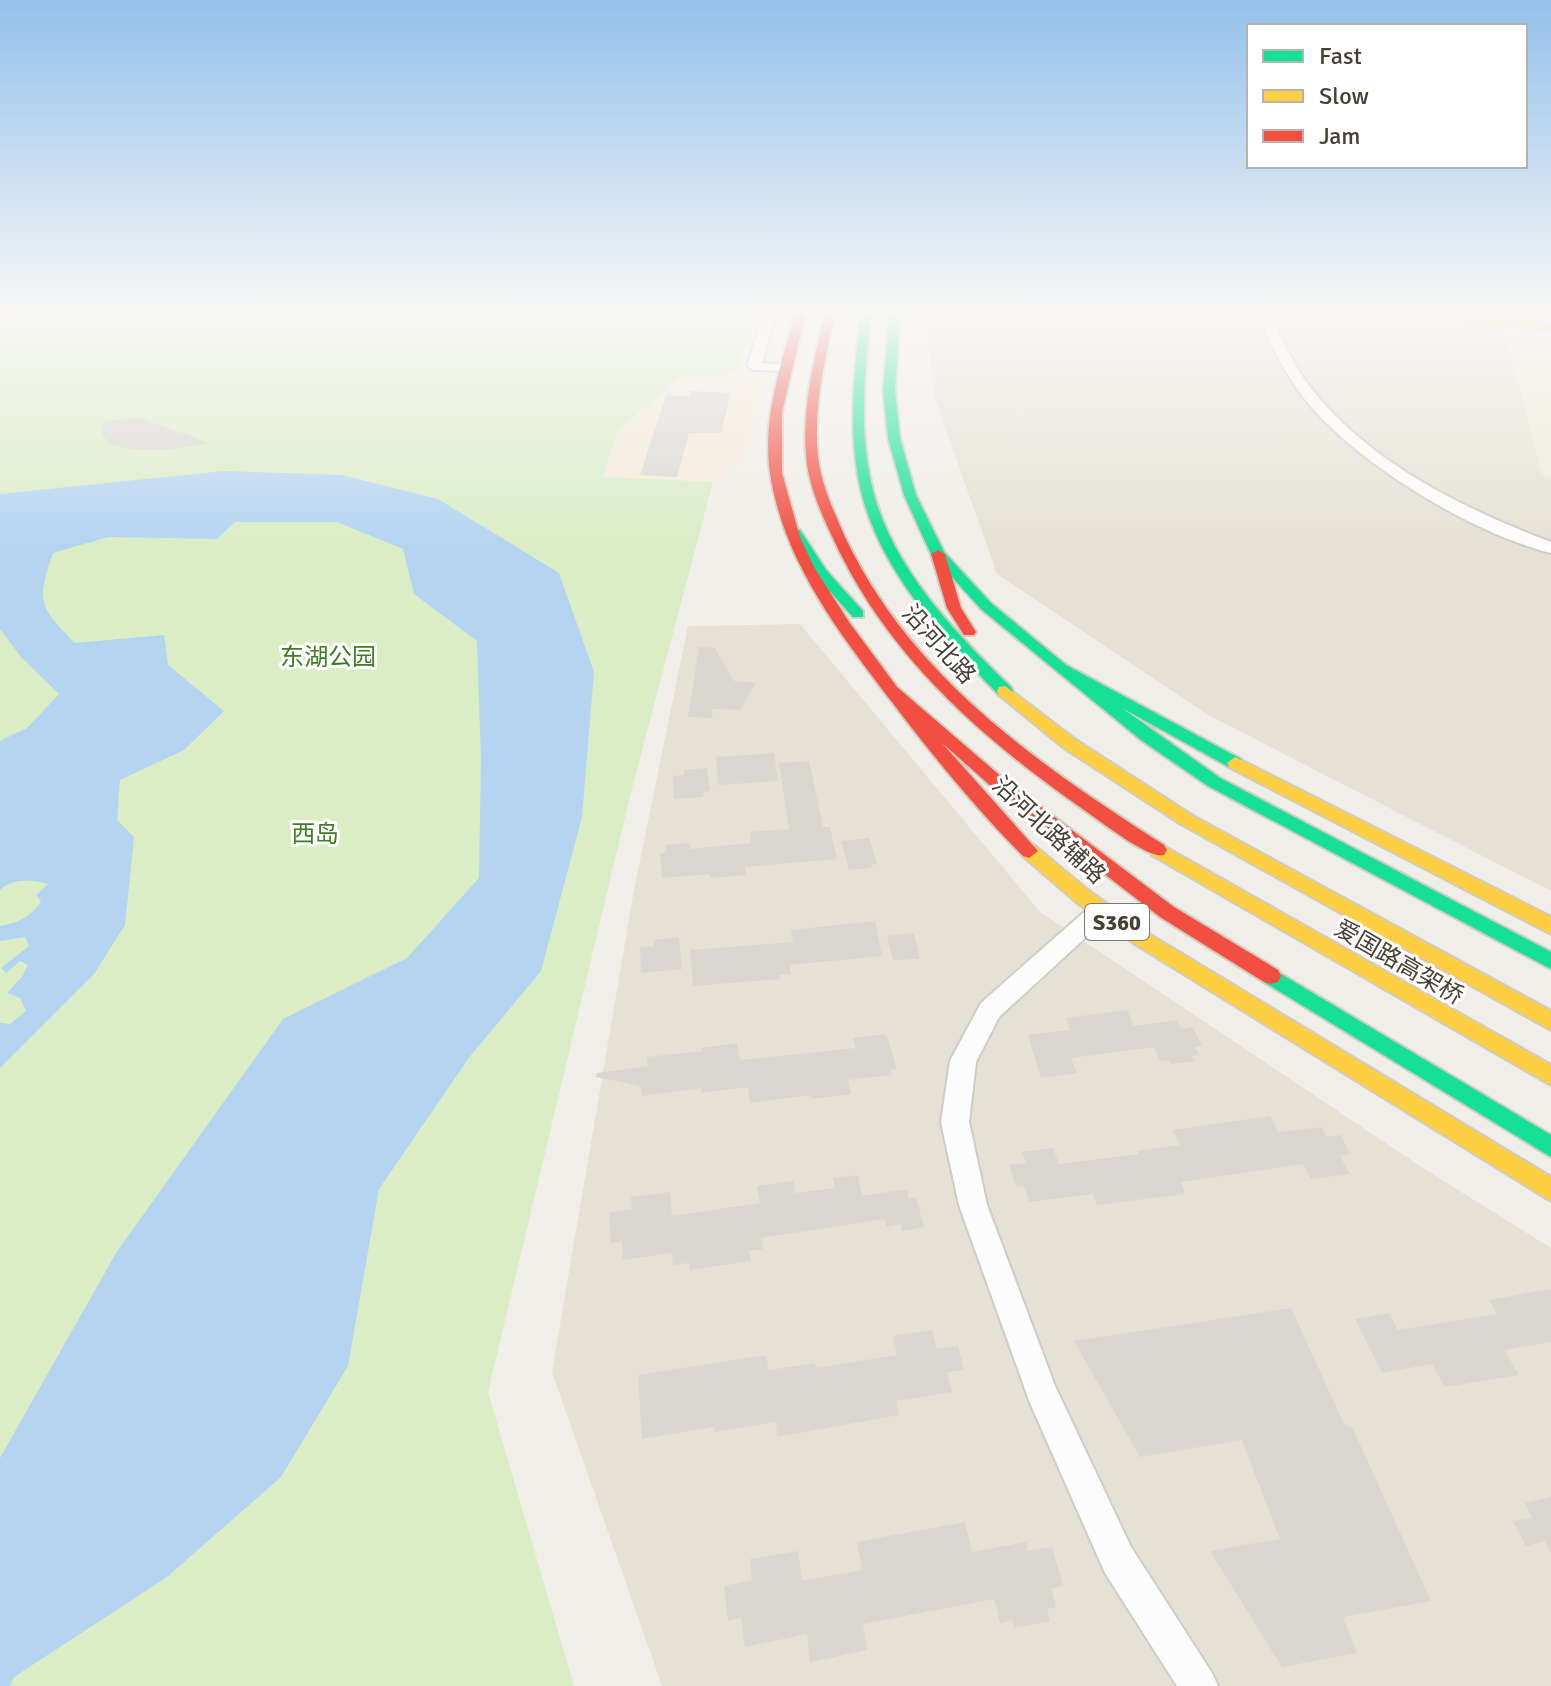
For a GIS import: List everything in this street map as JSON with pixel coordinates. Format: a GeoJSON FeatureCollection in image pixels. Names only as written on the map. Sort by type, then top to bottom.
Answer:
{"type":"FeatureCollection","features":[{"type":"Feature","properties":{"kind":"main road","name":"沿河北路辅路"},"geometry":{"type":"LineString","coordinates":[[784,391],[775,461],[785,508],[822,595],[958,775],[1027,850],[1100,911],[1551,1190]]}},
{"type":"Feature","properties":{"kind":"main road","name":"沿河北路"},"geometry":{"type":"LineString","coordinates":[[816,391],[811,419],[815,476],[823,506],[860,584],[882,617],[929,672],[976,717],[1072,793],[1223,891]]}},
{"type":"Feature","properties":{"kind":"main road","name":"沿河北路"},"geometry":{"type":"LineString","coordinates":[[856,391],[858,437],[869,501],[905,574],[963,649],[1009,694],[1136,789],[1265,864]]}},
{"type":"Feature","properties":{"kind":"main road"},"geometry":{"type":"LineString","coordinates":[[889,391],[894,438],[910,495],[938,554],[954,608],[1009,694]]}},
{"type":"Feature","properties":{"kind":"main road"},"geometry":{"type":"LineString","coordinates":[[795,533],[821,573],[879,636],[915,671],[976,717]]}},
{"type":"Feature","properties":{"kind":"main road"},"geometry":{"type":"LineString","coordinates":[[938,554],[986,606],[1061,668],[1147,736],[1214,782],[1551,961]]}},
{"type":"Feature","properties":{"kind":"main road"},"geometry":{"type":"LineString","coordinates":[[1061,668],[1168,729],[1551,926]]}},
{"type":"Feature","properties":{"kind":"main road"},"geometry":{"type":"LineString","coordinates":[[891,690],[998,783],[1167,912],[1551,1147]]}},
{"type":"Feature","properties":{"kind":"main road","name":"爱国路高架桥"},"geometry":{"type":"LineString","coordinates":[[1265,864],[1551,1021]]}},
{"type":"Feature","properties":{"kind":"main road","name":"爱国路高架桥"},"geometry":{"type":"LineString","coordinates":[[1223,891],[1551,1076]]}},
{"type":"Feature","properties":{"kind":"street"},"geometry":{"type":"LineString","coordinates":[[1307,391],[1363,446],[1429,492],[1509,532],[1551,548]]}},
{"type":"Feature","properties":{"kind":"street"},"geometry":{"type":"LineString","coordinates":[[1100,911],[990,1010],[963,1061],[955,1122],[973,1205],[1041,1392],[1118,1560],[1199,1686]]}},
{"type":"Feature","properties":{"kind":"shaded area"},"geometry":{"type":"Polygon","coordinates":[[[664,391],[760,391],[748,451],[713,482],[603,478],[618,430],[664,391]]]}},
{"type":"Feature","properties":{"kind":"shaded area"},"geometry":{"type":"Polygon","coordinates":[[[933,391],[1520,391],[1542,474],[1551,477],[1551,891],[1208,715],[997,574],[933,391]]]}},
{"type":"Feature","properties":{"kind":"shaded area"},"geometry":{"type":"Polygon","coordinates":[[[1520,391],[1551,391],[1551,477],[1542,475],[1520,391]]]}},
{"type":"Feature","properties":{"kind":"shaded area"},"geometry":{"type":"Polygon","coordinates":[[[800,624],[1040,912],[1426,1170],[1551,1248],[1551,1686],[662,1686],[552,1372],[634,890],[688,626],[800,624]]]}},
{"type":"Feature","properties":{"kind":"green space","name":"东湖公园"},"geometry":{"type":"Polygon","coordinates":[[[0,391],[664,391],[618,430],[603,477],[713,482],[631,792],[488,1392],[574,1686],[0,1686],[0,391]]]}},
{"type":"Feature","properties":{"kind":"water"},"geometry":{"type":"Polygon","coordinates":[[[224,471],[342,475],[438,499],[559,573],[594,672],[582,817],[541,971],[468,1059],[379,1189],[348,1366],[281,1477],[167,1577],[14,1677],[10,1686],[0,1686],[0,1458],[116,1253],[283,1019],[407,958],[479,878],[481,759],[477,641],[414,594],[403,549],[337,522],[235,522],[217,539],[108,537],[53,553],[44,583],[44,603],[54,620],[75,643],[164,635],[168,665],[224,711],[184,750],[120,780],[117,820],[134,837],[125,925],[94,974],[0,1068],[0,1023],[10,1024],[26,1011],[20,998],[7,993],[28,965],[20,961],[6,973],[1,968],[29,946],[25,937],[0,941],[0,926],[17,921],[33,911],[41,901],[36,895],[48,884],[23,881],[11,883],[0,890],[0,741],[27,728],[59,694],[21,657],[0,629],[0,494],[224,471]]]}},
{"type":"Feature","properties":{"kind":"building"},"geometry":{"type":"Polygon","coordinates":[[[690,391],[731,393],[721,433],[689,433],[677,477],[640,475],[666,395],[689,396],[690,391]]]}},
{"type":"Feature","properties":{"kind":"building"},"geometry":{"type":"Polygon","coordinates":[[[140,418],[210,443],[168,450],[132,450],[109,443],[102,434],[103,421],[140,418]]]}},
{"type":"Feature","properties":{"kind":"building"},"geometry":{"type":"Polygon","coordinates":[[[699,647],[715,648],[734,681],[756,683],[740,710],[713,709],[712,718],[688,717],[699,647]]]}},
{"type":"Feature","properties":{"kind":"building"},"geometry":{"type":"Polygon","coordinates":[[[774,753],[778,781],[718,785],[716,757],[774,753]]]}},
{"type":"Feature","properties":{"kind":"building"},"geometry":{"type":"Polygon","coordinates":[[[809,761],[823,827],[830,827],[837,859],[745,867],[746,875],[662,878],[660,853],[666,853],[665,845],[690,843],[691,849],[751,843],[750,832],[789,829],[779,763],[809,761]]]}},
{"type":"Feature","properties":{"kind":"building"},"geometry":{"type":"Polygon","coordinates":[[[707,768],[710,791],[703,792],[704,797],[674,799],[673,776],[684,775],[684,770],[707,768]]]}},
{"type":"Feature","properties":{"kind":"building"},"geometry":{"type":"Polygon","coordinates":[[[869,838],[877,864],[871,865],[872,868],[849,870],[841,841],[869,838]]]}},
{"type":"Feature","properties":{"kind":"building"},"geometry":{"type":"Polygon","coordinates":[[[875,921],[882,956],[789,965],[791,974],[779,975],[780,979],[693,986],[690,950],[793,942],[791,930],[875,921]]]}},
{"type":"Feature","properties":{"kind":"building"},"geometry":{"type":"Polygon","coordinates":[[[914,933],[920,959],[893,960],[887,936],[914,933]]]}},
{"type":"Feature","properties":{"kind":"building"},"geometry":{"type":"Polygon","coordinates":[[[679,937],[682,969],[641,973],[640,947],[654,946],[654,940],[679,937]]]}},
{"type":"Feature","properties":{"kind":"building"},"geometry":{"type":"Polygon","coordinates":[[[1127,1010],[1134,1026],[1177,1020],[1181,1029],[1193,1027],[1202,1046],[1195,1047],[1199,1055],[1192,1056],[1195,1061],[1171,1064],[1168,1060],[1160,1061],[1154,1047],[1071,1058],[1077,1073],[1041,1078],[1028,1035],[1070,1030],[1066,1018],[1127,1010]]]}},
{"type":"Feature","properties":{"kind":"building"},"geometry":{"type":"Polygon","coordinates":[[[886,1034],[897,1069],[890,1070],[892,1075],[848,1080],[851,1094],[812,1099],[811,1095],[750,1103],[748,1087],[701,1093],[701,1088],[642,1096],[641,1086],[596,1077],[597,1073],[648,1066],[647,1057],[702,1051],[701,1048],[737,1043],[740,1060],[856,1048],[853,1038],[886,1034]]]}},
{"type":"Feature","properties":{"kind":"building"},"geometry":{"type":"Polygon","coordinates":[[[1270,1116],[1278,1132],[1322,1127],[1327,1137],[1341,1135],[1350,1154],[1340,1156],[1350,1174],[1311,1179],[1303,1164],[1181,1182],[1185,1194],[1097,1205],[1093,1194],[1029,1202],[1024,1186],[1016,1187],[1009,1165],[1026,1163],[1022,1152],[1053,1148],[1059,1164],[1139,1154],[1137,1151],[1180,1145],[1173,1130],[1270,1116]]]}},
{"type":"Feature","properties":{"kind":"building"},"geometry":{"type":"Polygon","coordinates":[[[858,1175],[862,1196],[907,1189],[909,1198],[916,1197],[924,1227],[902,1231],[901,1224],[886,1227],[885,1219],[761,1238],[763,1249],[749,1251],[751,1261],[690,1270],[689,1263],[673,1265],[672,1253],[623,1260],[622,1242],[611,1243],[609,1213],[632,1209],[631,1197],[670,1192],[672,1216],[760,1203],[757,1186],[793,1181],[795,1193],[835,1188],[833,1178],[858,1175]]]}},
{"type":"Feature","properties":{"kind":"building"},"geometry":{"type":"Polygon","coordinates":[[[1551,1289],[1551,1342],[1504,1350],[1519,1375],[1445,1387],[1432,1364],[1382,1373],[1355,1319],[1389,1313],[1398,1330],[1497,1314],[1489,1300],[1551,1289]]]}},
{"type":"Feature","properties":{"kind":"building"},"geometry":{"type":"Polygon","coordinates":[[[1291,1308],[1344,1424],[1353,1429],[1431,1601],[1343,1617],[1357,1653],[1282,1667],[1210,1551],[1280,1539],[1242,1440],[1140,1457],[1074,1341],[1291,1308]]]}},
{"type":"Feature","properties":{"kind":"building"},"geometry":{"type":"Polygon","coordinates":[[[932,1330],[937,1349],[958,1346],[964,1370],[947,1372],[952,1392],[896,1401],[899,1415],[777,1437],[776,1422],[714,1432],[714,1427],[642,1439],[638,1375],[766,1355],[769,1370],[815,1363],[816,1368],[897,1355],[893,1336],[932,1330]]]}},
{"type":"Feature","properties":{"kind":"building"},"geometry":{"type":"Polygon","coordinates":[[[1551,1497],[1551,1554],[1545,1541],[1526,1546],[1513,1521],[1532,1518],[1525,1503],[1551,1497]]]}},
{"type":"Feature","properties":{"kind":"building"},"geometry":{"type":"Polygon","coordinates":[[[965,1522],[972,1552],[1026,1542],[1028,1551],[1052,1547],[1063,1586],[1051,1588],[1056,1607],[1047,1609],[1050,1621],[1014,1628],[1012,1620],[1000,1623],[994,1599],[863,1624],[867,1650],[810,1662],[807,1634],[745,1647],[741,1618],[728,1621],[724,1586],[752,1580],[750,1559],[798,1551],[802,1581],[862,1570],[857,1542],[965,1522]]]}},
{"type":"Feature","properties":{"kind":"traffic: fast"},"geometry":{"type":"LineString","coordinates":[[859,391],[860,455],[870,502],[880,528],[926,604],[1005,691]]}},
{"type":"Feature","properties":{"kind":"traffic: fast"},"geometry":{"type":"LineString","coordinates":[[889,391],[894,438],[910,495],[938,554],[986,606],[1061,668],[1235,763]]}},
{"type":"Feature","properties":{"kind":"traffic: fast"},"geometry":{"type":"LineString","coordinates":[[795,533],[821,573],[858,614]]}},
{"type":"Feature","properties":{"kind":"traffic: fast"},"geometry":{"type":"LineString","coordinates":[[1061,668],[1147,736],[1214,782],[1551,961]]}},
{"type":"Feature","properties":{"kind":"traffic: fast"},"geometry":{"type":"LineString","coordinates":[[1271,976],[1551,1147]]}},
{"type":"Feature","properties":{"kind":"traffic: slow"},"geometry":{"type":"LineString","coordinates":[[1005,691],[1070,744],[1187,820],[1551,1021]]}},
{"type":"Feature","properties":{"kind":"traffic: slow"},"geometry":{"type":"LineString","coordinates":[[1235,763],[1551,926]]}},
{"type":"Feature","properties":{"kind":"traffic: slow"},"geometry":{"type":"LineString","coordinates":[[1158,850],[1551,1076]]}},
{"type":"Feature","properties":{"kind":"traffic: slow"},"geometry":{"type":"LineString","coordinates":[[1029,851],[1082,896],[1142,939],[1551,1190]]}},
{"type":"Feature","properties":{"kind":"traffic: jam"},"geometry":{"type":"LineString","coordinates":[[780,391],[775,432],[776,473],[783,505],[808,567],[842,624],[917,723],[963,780],[1029,851]]}},
{"type":"Feature","properties":{"kind":"traffic: jam"},"geometry":{"type":"LineString","coordinates":[[815,391],[811,438],[817,480],[856,574],[888,623],[925,668],[967,710],[1060,784],[1158,850]]}},
{"type":"Feature","properties":{"kind":"traffic: jam"},"geometry":{"type":"LineString","coordinates":[[938,554],[954,608],[969,632]]}},
{"type":"Feature","properties":{"kind":"traffic: jam"},"geometry":{"type":"LineString","coordinates":[[891,690],[998,783],[1167,912],[1271,976]]}},
{"type":"Feature","properties":{"kind":"park label","name":"西岛"},"geometry":{"type":"Point","coordinates":[315,834]}}]}
